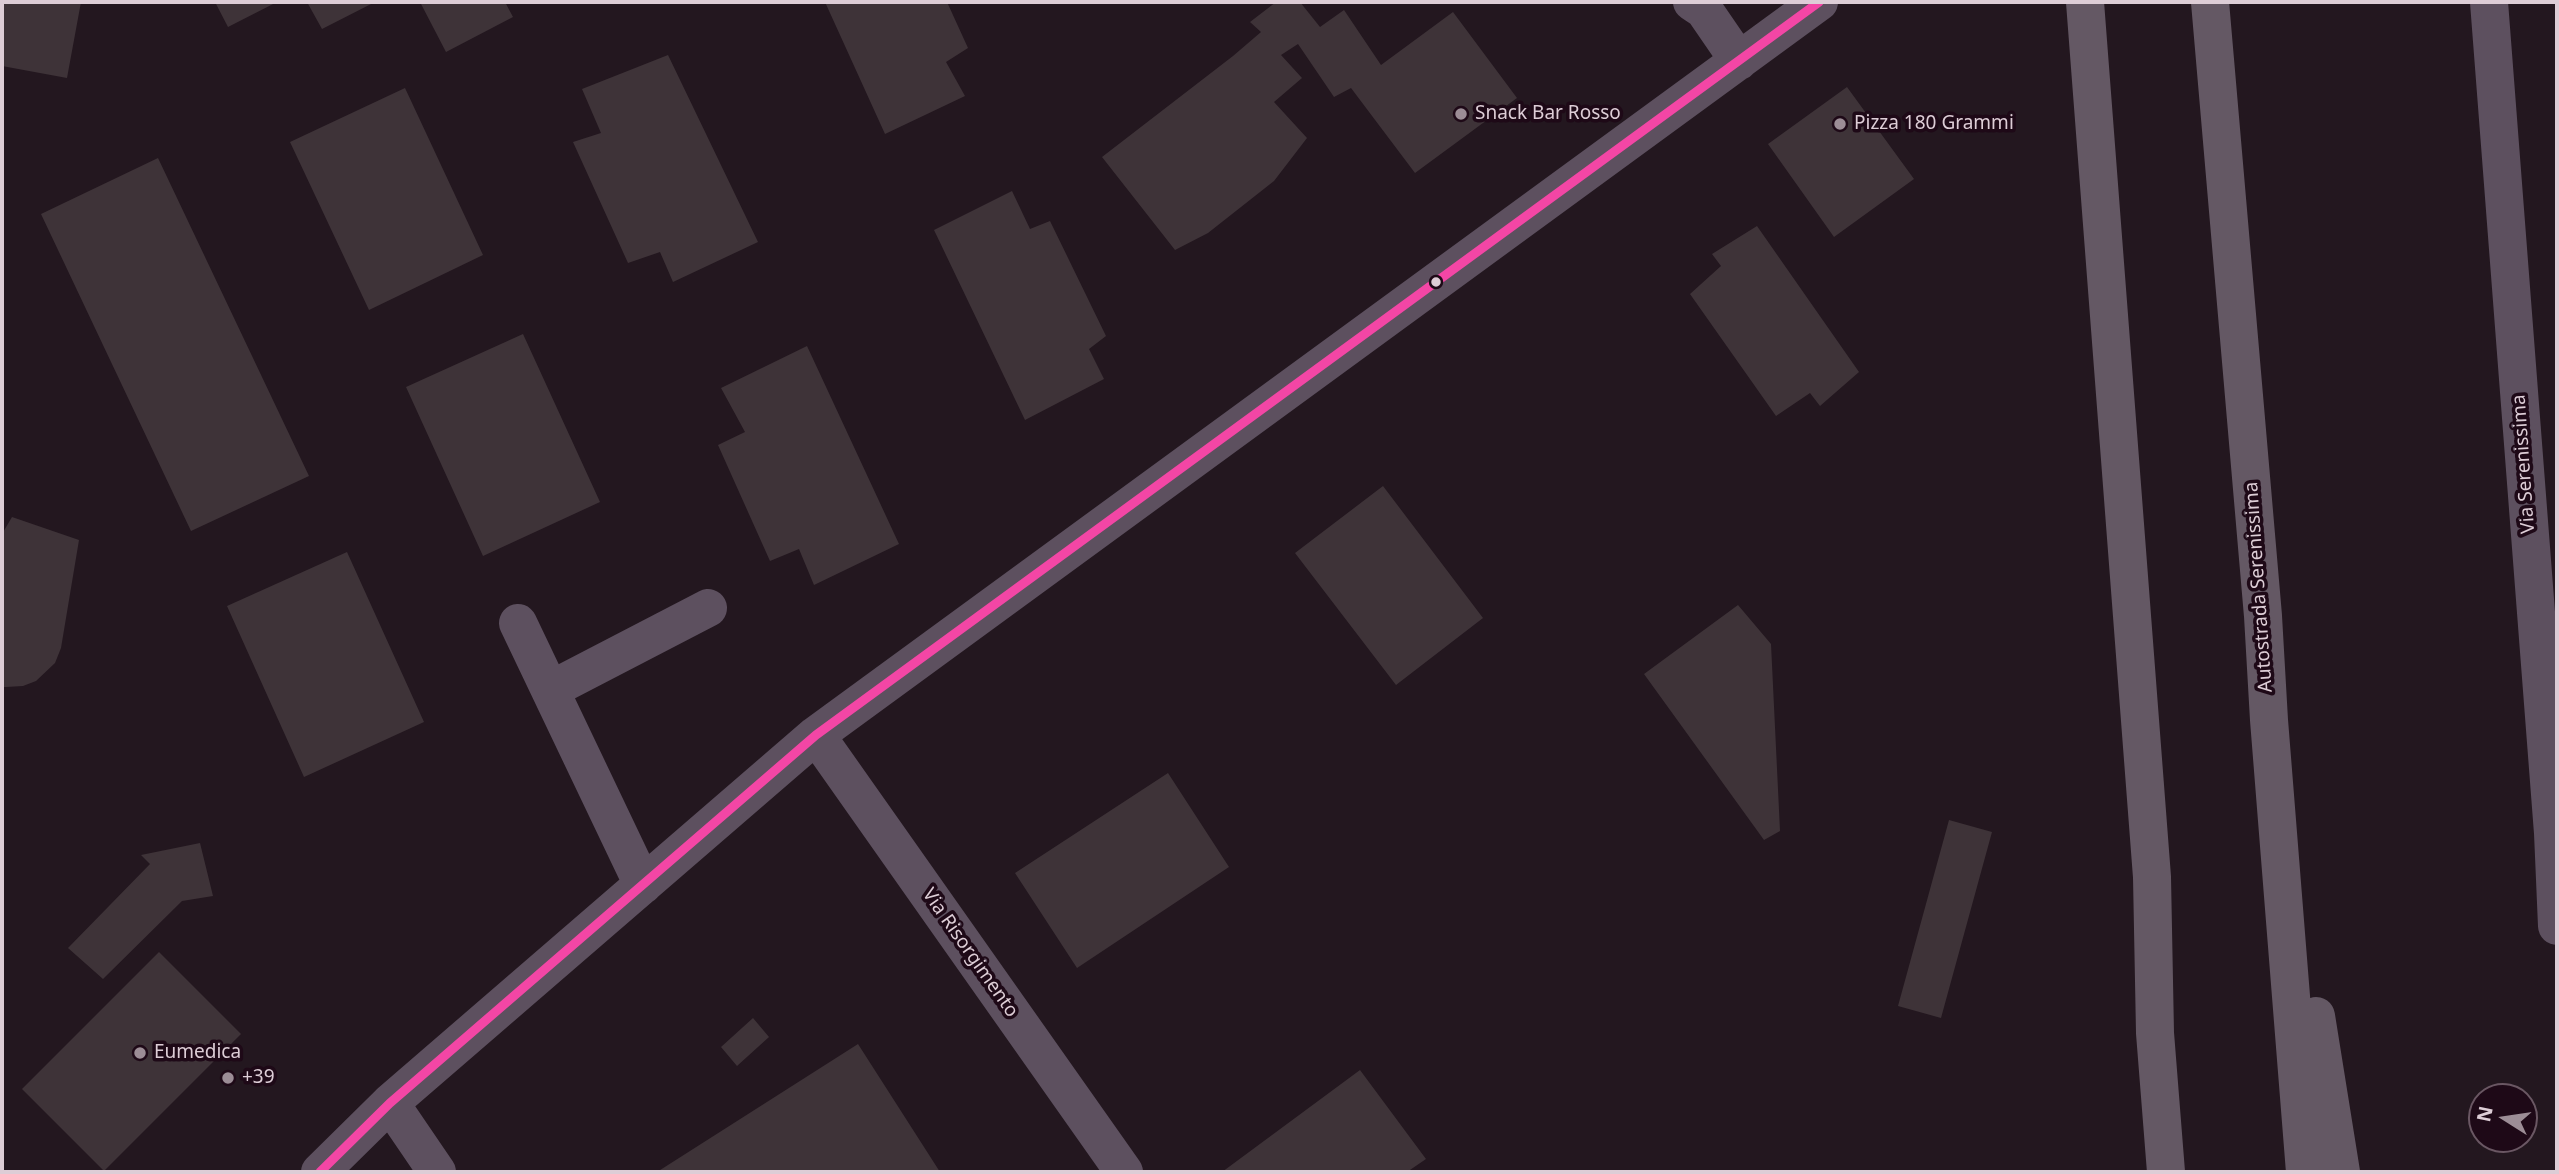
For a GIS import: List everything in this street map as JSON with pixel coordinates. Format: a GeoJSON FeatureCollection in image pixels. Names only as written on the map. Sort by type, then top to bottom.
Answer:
{"type":"FeatureCollection","features":[{"type":"Feature","properties":{"kind":"highway"},"geometry":{"type":"LineString","coordinates":[[2085,2],[2152,877],[2155,1033],[2152,1172]]}},
{"type":"Feature","properties":{"kind":"highway","name":"Autostrada Serenissima"},"geometry":{"type":"LineString","coordinates":[[2210,2],[2263,616],[2305,1172]]}},
{"type":"Feature","properties":{"kind":"highway"},"geometry":{"type":"LineString","coordinates":[[2269,720],[2341,1172]]}},
{"type":"Feature","properties":{"kind":"highway"},"geometry":{"type":"LineString","coordinates":[[2155,1033],[2166,1172]]}},
{"type":"Feature","properties":{"kind":"street"},"geometry":{"type":"LineString","coordinates":[[1692,2],[1704,10],[1739,61]]}},
{"type":"Feature","properties":{"kind":"street"},"geometry":{"type":"LineString","coordinates":[[320,1172],[390,1103],[816,735],[1819,2]]}},
{"type":"Feature","properties":{"kind":"street","name":"Via Serenissima"},"geometry":{"type":"LineString","coordinates":[[2489,2],[2553,832],[2557,926]]}},
{"type":"Feature","properties":{"kind":"street"},"geometry":{"type":"LineString","coordinates":[[550,690],[708,608]]}},
{"type":"Feature","properties":{"kind":"street"},"geometry":{"type":"LineString","coordinates":[[518,623],[643,885]]}},
{"type":"Feature","properties":{"kind":"street","name":"Via Risorgimento"},"geometry":{"type":"LineString","coordinates":[[816,735],[1124,1172]]}},
{"type":"Feature","properties":{"kind":"street"},"geometry":{"type":"LineString","coordinates":[[390,1103],[437,1172]]}},
{"type":"Feature","properties":{"kind":"building"},"geometry":{"type":"Polygon","coordinates":[[[2,2],[81,2],[67,78],[2,66],[2,2]]]}},
{"type":"Feature","properties":{"kind":"building"},"geometry":{"type":"Polygon","coordinates":[[[215,2],[277,2],[228,27],[215,2]]]}},
{"type":"Feature","properties":{"kind":"building"},"geometry":{"type":"Polygon","coordinates":[[[307,2],[375,2],[322,29],[307,2]]]}},
{"type":"Feature","properties":{"kind":"building"},"geometry":{"type":"Polygon","coordinates":[[[420,2],[505,2],[513,17],[446,52],[420,2]]]}},
{"type":"Feature","properties":{"kind":"building"},"geometry":{"type":"Polygon","coordinates":[[[825,2],[947,2],[968,48],[946,62],[965,96],[885,134],[825,2]]]}},
{"type":"Feature","properties":{"kind":"building"},"geometry":{"type":"Polygon","coordinates":[[[1276,2],[1300,2],[1320,27],[1344,10],[1381,65],[1453,12],[1517,98],[1415,173],[1351,88],[1334,97],[1298,44],[1281,55],[1302,78],[1274,102],[1307,138],[1274,181],[1208,233],[1175,250],[1102,157],[1261,32],[1250,22],[1276,2]]]}},
{"type":"Feature","properties":{"kind":"building"},"geometry":{"type":"Polygon","coordinates":[[[668,55],[758,242],[673,282],[660,252],[628,263],[573,142],[601,133],[582,89],[668,55]]]}},
{"type":"Feature","properties":{"kind":"building"},"geometry":{"type":"Polygon","coordinates":[[[1847,87],[1914,179],[1834,237],[1768,144],[1847,87]]]}},
{"type":"Feature","properties":{"kind":"building"},"geometry":{"type":"Polygon","coordinates":[[[405,88],[483,255],[369,310],[290,142],[405,88]]]}},
{"type":"Feature","properties":{"kind":"building"},"geometry":{"type":"Polygon","coordinates":[[[158,158],[309,476],[191,531],[41,214],[158,158]]]}},
{"type":"Feature","properties":{"kind":"building"},"geometry":{"type":"Polygon","coordinates":[[[1012,191],[1030,229],[1050,221],[1106,336],[1089,349],[1104,379],[1025,420],[934,230],[1012,191]]]}},
{"type":"Feature","properties":{"kind":"building"},"geometry":{"type":"Polygon","coordinates":[[[1757,226],[1859,372],[1820,406],[1810,393],[1776,416],[1690,294],[1721,266],[1712,254],[1757,226]]]}},
{"type":"Feature","properties":{"kind":"building"},"geometry":{"type":"Polygon","coordinates":[[[523,334],[600,502],[483,556],[406,387],[523,334]]]}},
{"type":"Feature","properties":{"kind":"building"},"geometry":{"type":"Polygon","coordinates":[[[807,346],[899,544],[814,585],[799,549],[770,561],[718,445],[745,432],[721,388],[807,346]]]}},
{"type":"Feature","properties":{"kind":"building"},"geometry":{"type":"Polygon","coordinates":[[[1383,486],[1483,618],[1396,685],[1295,553],[1383,486]]]}},
{"type":"Feature","properties":{"kind":"building"},"geometry":{"type":"Polygon","coordinates":[[[12,517],[79,540],[61,648],[55,663],[36,681],[23,686],[2,687],[2,534],[12,517]]]}},
{"type":"Feature","properties":{"kind":"building"},"geometry":{"type":"Polygon","coordinates":[[[347,552],[424,722],[304,777],[227,606],[347,552]]]}},
{"type":"Feature","properties":{"kind":"building"},"geometry":{"type":"Polygon","coordinates":[[[1738,605],[1771,644],[1780,831],[1764,840],[1644,674],[1738,605]]]}},
{"type":"Feature","properties":{"kind":"building"},"geometry":{"type":"Polygon","coordinates":[[[1168,773],[1229,867],[1077,968],[1015,873],[1168,773]]]}},
{"type":"Feature","properties":{"kind":"building"},"geometry":{"type":"Polygon","coordinates":[[[1949,820],[1992,832],[1941,1018],[1898,1006],[1949,820]]]}},
{"type":"Feature","properties":{"kind":"building"},"geometry":{"type":"Polygon","coordinates":[[[200,843],[213,896],[182,901],[103,979],[68,948],[150,864],[141,855],[200,843]]]}},
{"type":"Feature","properties":{"kind":"building","name":"Eumedica"},"geometry":{"type":"Polygon","coordinates":[[[159,952],[241,1034],[104,1171],[22,1089],[159,952]]]}},
{"type":"Feature","properties":{"kind":"building"},"geometry":{"type":"Polygon","coordinates":[[[753,1018],[769,1037],[737,1066],[721,1047],[753,1018]]]}},
{"type":"Feature","properties":{"kind":"building"},"geometry":{"type":"Polygon","coordinates":[[[858,1044],[940,1172],[657,1172],[858,1044]]]}},
{"type":"Feature","properties":{"kind":"building"},"geometry":{"type":"Polygon","coordinates":[[[1360,1070],[1426,1159],[1407,1172],[1222,1172],[1360,1070]]]}},
{"type":"Feature","properties":{"kind":"transit line"},"geometry":{"type":"LineString","coordinates":[[320,1172],[390,1103],[816,735],[1819,2]]}},
{"type":"Feature","properties":{"kind":"place","name":"Snack Bar Rosso"},"geometry":{"type":"Point","coordinates":[1461,114]}},
{"type":"Feature","properties":{"kind":"place","name":"Pizza 180 Grammi"},"geometry":{"type":"Point","coordinates":[1840,124]}},
{"type":"Feature","properties":{"kind":"place","name":"Eumedica"},"geometry":{"type":"Point","coordinates":[140,1053]}},
{"type":"Feature","properties":{"kind":"place","name":"+39"},"geometry":{"type":"Point","coordinates":[228,1078]}}]}
